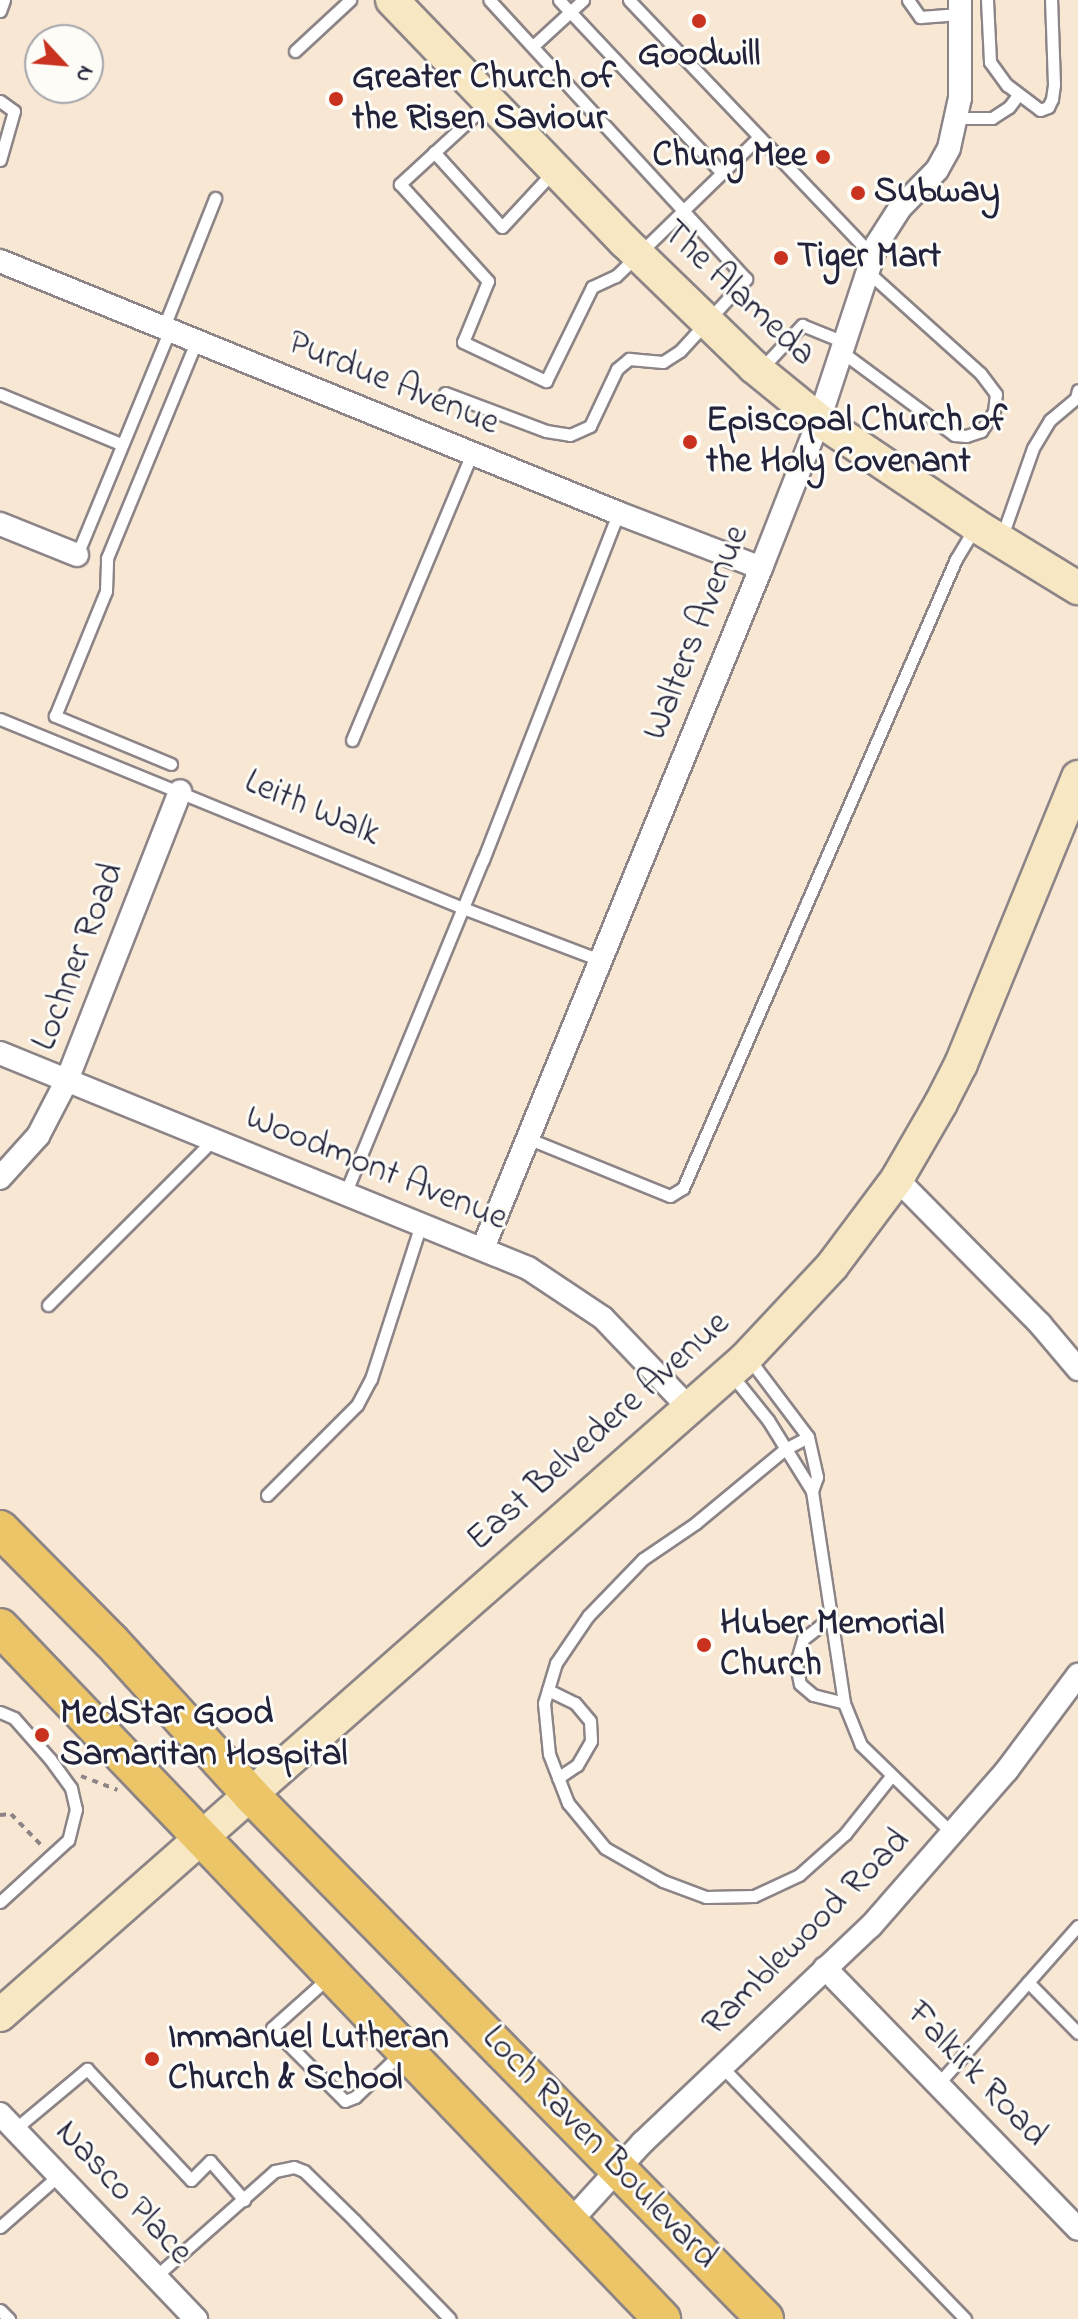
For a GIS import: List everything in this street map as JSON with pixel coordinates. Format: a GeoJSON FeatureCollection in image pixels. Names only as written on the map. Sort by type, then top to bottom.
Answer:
{"type":"FeatureCollection","features":[{"type":"Feature","properties":{"kind":"main road","name":"The Alameda"},"geometry":{"type":"LineString","coordinates":[[392,0],[636,254],[759,371],[819,420],[988,533],[1078,588]]}},
{"type":"Feature","properties":{"kind":"main road","name":"East Belvedere Avenue"},"geometry":{"type":"LineString","coordinates":[[0,2015],[738,1364],[832,1266],[897,1179],[961,1064],[1078,777]]}},
{"type":"Feature","properties":{"kind":"main road","name":"Loch Raven Boulevard"},"geometry":{"type":"LineString","coordinates":[[0,1529],[111,1641],[251,1795],[619,2166],[765,2319]]}},
{"type":"Feature","properties":{"kind":"main road","name":"Loch Raven Boulevard"},"geometry":{"type":"LineString","coordinates":[[0,1627],[659,2318]]}},
{"type":"Feature","properties":{"kind":"street","name":"Walters Avenue"},"geometry":{"type":"LineString","coordinates":[[483,1248],[761,568],[819,420],[870,264],[887,226],[943,161],[958,118],[960,7]]}},
{"type":"Feature","properties":{"kind":"street","name":"Purdue Avenue"},"geometry":{"type":"LineString","coordinates":[[0,261],[166,331],[761,568]]}},
{"type":"Feature","properties":{"kind":"street"},"geometry":{"type":"LineString","coordinates":[[0,524],[77,555]]}},
{"type":"Feature","properties":{"kind":"street","name":"Lochner Road"},"geometry":{"type":"LineString","coordinates":[[0,1178],[38,1136],[67,1080],[180,791]]}},
{"type":"Feature","properties":{"kind":"street","name":"Woodmont Avenue"},"geometry":{"type":"LineString","coordinates":[[0,1053],[483,1248],[538,1274],[603,1318],[688,1407]]}},
{"type":"Feature","properties":{"kind":"street"},"geometry":{"type":"LineString","coordinates":[[897,1179],[1040,1324],[1078,1369]]}},
{"type":"Feature","properties":{"kind":"street","name":"Ramblewood Road"},"geometry":{"type":"LineString","coordinates":[[568,2224],[619,2166],[871,1926],[1007,1770],[1078,1675]]}},
{"type":"Feature","properties":{"kind":"street","name":"Falkirk Road"},"geometry":{"type":"LineString","coordinates":[[825,1968],[1078,2229]]}},
{"type":"Feature","properties":{"kind":"street","name":"Nasco Place"},"geometry":{"type":"LineString","coordinates":[[7,2121],[196,2319]]}},
{"type":"Feature","properties":{"kind":"lane"},"geometry":{"type":"LineString","coordinates":[[0,11],[4,0]]}},
{"type":"Feature","properties":{"kind":"lane"},"geometry":{"type":"LineString","coordinates":[[295,51],[350,0]]}},
{"type":"Feature","properties":{"kind":"lane"},"geometry":{"type":"LineString","coordinates":[[445,393],[546,431],[570,435],[590,426],[617,369],[629,359],[663,362],[680,351],[704,321],[746,279],[489,0]]}},
{"type":"Feature","properties":{"kind":"lane"},"geometry":{"type":"LineString","coordinates":[[559,0],[722,173]]}},
{"type":"Feature","properties":{"kind":"lane"},"geometry":{"type":"LineString","coordinates":[[533,46],[583,0]]}},
{"type":"Feature","properties":{"kind":"lane"},"geometry":{"type":"LineString","coordinates":[[629,0],[759,137],[870,264],[980,373],[996,394],[994,412],[981,431],[966,436],[954,435],[842,347],[802,325],[759,371]]}},
{"type":"Feature","properties":{"kind":"lane"},"geometry":{"type":"LineString","coordinates":[[908,0],[920,17],[960,7]]}},
{"type":"Feature","properties":{"kind":"lane"},"geometry":{"type":"LineString","coordinates":[[987,0],[990,62],[1018,95],[1040,110],[1048,107],[1052,99],[1051,0]]}},
{"type":"Feature","properties":{"kind":"lane"},"geometry":{"type":"LineString","coordinates":[[958,118],[992,118],[1009,107],[1018,95]]}},
{"type":"Feature","properties":{"kind":"lane"},"geometry":{"type":"LineString","coordinates":[[491,100],[400,184],[488,281],[463,342],[546,381],[592,287],[616,276],[759,137]]}},
{"type":"Feature","properties":{"kind":"lane"},"geometry":{"type":"LineString","coordinates":[[0,101],[14,111],[13,124],[0,160]]}},
{"type":"Feature","properties":{"kind":"lane"},"geometry":{"type":"LineString","coordinates":[[434,152],[502,227],[556,168]]}},
{"type":"Feature","properties":{"kind":"lane"},"geometry":{"type":"LineString","coordinates":[[77,555],[215,198]]}},
{"type":"Feature","properties":{"kind":"lane"},"geometry":{"type":"LineString","coordinates":[[171,764],[55,716],[106,591],[107,558],[196,342]]}},
{"type":"Feature","properties":{"kind":"lane"},"geometry":{"type":"LineString","coordinates":[[527,1138],[670,1196],[683,1188],[956,559],[988,533],[1050,420],[1076,398],[1078,390]]}},
{"type":"Feature","properties":{"kind":"lane"},"geometry":{"type":"LineString","coordinates":[[0,394],[121,444]]}},
{"type":"Feature","properties":{"kind":"lane"},"geometry":{"type":"LineString","coordinates":[[352,740],[473,452]]}},
{"type":"Feature","properties":{"kind":"lane"},"geometry":{"type":"LineString","coordinates":[[345,1194],[463,908],[618,513]]}},
{"type":"Feature","properties":{"kind":"lane","name":"Leith Walk"},"geometry":{"type":"LineString","coordinates":[[0,719],[463,908],[600,960]]}},
{"type":"Feature","properties":{"kind":"lane"},"geometry":{"type":"LineString","coordinates":[[48,1305],[214,1139]]}},
{"type":"Feature","properties":{"kind":"lane"},"geometry":{"type":"LineString","coordinates":[[267,1495],[357,1405],[371,1379],[421,1224]]}},
{"type":"Feature","properties":{"kind":"lane"},"geometry":{"type":"LineString","coordinates":[[738,1364],[808,1437],[817,1477],[812,1491]]}},
{"type":"Feature","properties":{"kind":"lane"},"geometry":{"type":"LineString","coordinates":[[738,1364],[812,1491],[844,1703],[861,1745],[953,1834]]}},
{"type":"Feature","properties":{"kind":"lane"},"geometry":{"type":"LineString","coordinates":[[808,1437],[785,1449],[696,1523],[643,1559],[588,1616],[556,1663],[544,1703],[549,1754],[568,1803],[605,1848],[663,1881],[706,1897],[754,1896],[799,1875],[845,1834],[892,1775]]}},
{"type":"Feature","properties":{"kind":"lane"},"geometry":{"type":"LineString","coordinates":[[830,1618],[803,1639],[796,1664],[800,1684],[813,1695],[844,1703]]}},
{"type":"Feature","properties":{"kind":"lane"},"geometry":{"type":"LineString","coordinates":[[548,1690],[575,1703],[590,1721],[591,1741],[577,1765],[558,1778]]}},
{"type":"Feature","properties":{"kind":"lane"},"geometry":{"type":"LineString","coordinates":[[0,1712],[14,1718],[57,1768],[71,1788],[76,1809],[68,1840],[0,1902]]}},
{"type":"Feature","properties":{"kind":"lane"},"geometry":{"type":"LineString","coordinates":[[938,2084],[1078,1926]]}},
{"type":"Feature","properties":{"kind":"lane"},"geometry":{"type":"LineString","coordinates":[[332,1974],[272,2028],[345,2101],[355,2097],[404,2050]]}},
{"type":"Feature","properties":{"kind":"lane"},"geometry":{"type":"LineString","coordinates":[[1028,1982],[1078,2033]]}},
{"type":"Feature","properties":{"kind":"lane"},"geometry":{"type":"LineString","coordinates":[[722,2067],[965,2319]]}},
{"type":"Feature","properties":{"kind":"lane"},"geometry":{"type":"LineString","coordinates":[[7,2121],[87,2069],[191,2180],[210,2161],[244,2200]]}},
{"type":"Feature","properties":{"kind":"lane"},"geometry":{"type":"LineString","coordinates":[[155,2277],[275,2171],[294,2167],[304,2171],[450,2319]]}},
{"type":"Feature","properties":{"kind":"lane"},"geometry":{"type":"LineString","coordinates":[[0,2227],[59,2175]]}},
{"type":"Feature","properties":{"kind":"lane"},"geometry":{"type":"LineString","coordinates":[[0,2310],[9,2319]]}},
{"type":"Feature","properties":{"kind":"path"},"geometry":{"type":"LineString","coordinates":[[77,1770],[81,1776],[130,1795]]}},
{"type":"Feature","properties":{"kind":"path"},"geometry":{"type":"LineString","coordinates":[[0,1815],[11,1814],[38,1842]]}},
{"type":"Feature","properties":{"kind":"place","name":"Goodwill"},"geometry":{"type":"Point","coordinates":[699,21]}},
{"type":"Feature","properties":{"kind":"place","name":"Greater Church of the Risen Saviour"},"geometry":{"type":"Point","coordinates":[336,99]}},
{"type":"Feature","properties":{"kind":"place","name":"Chung Mee"},"geometry":{"type":"Point","coordinates":[823,157]}},
{"type":"Feature","properties":{"kind":"place","name":"Subway"},"geometry":{"type":"Point","coordinates":[858,193]}},
{"type":"Feature","properties":{"kind":"place","name":"Tiger Mart"},"geometry":{"type":"Point","coordinates":[781,258]}},
{"type":"Feature","properties":{"kind":"place","name":"Episcopal Church of the Holy Covenant"},"geometry":{"type":"Point","coordinates":[690,442]}},
{"type":"Feature","properties":{"kind":"place","name":"Huber Memorial Church"},"geometry":{"type":"Point","coordinates":[704,1645]}},
{"type":"Feature","properties":{"kind":"place","name":"MedStar Good Samaritan Hospital"},"geometry":{"type":"Point","coordinates":[42,1735]}},
{"type":"Feature","properties":{"kind":"place","name":"Immanuel Lutheran Church & School"},"geometry":{"type":"Point","coordinates":[152,2059]}}]}
